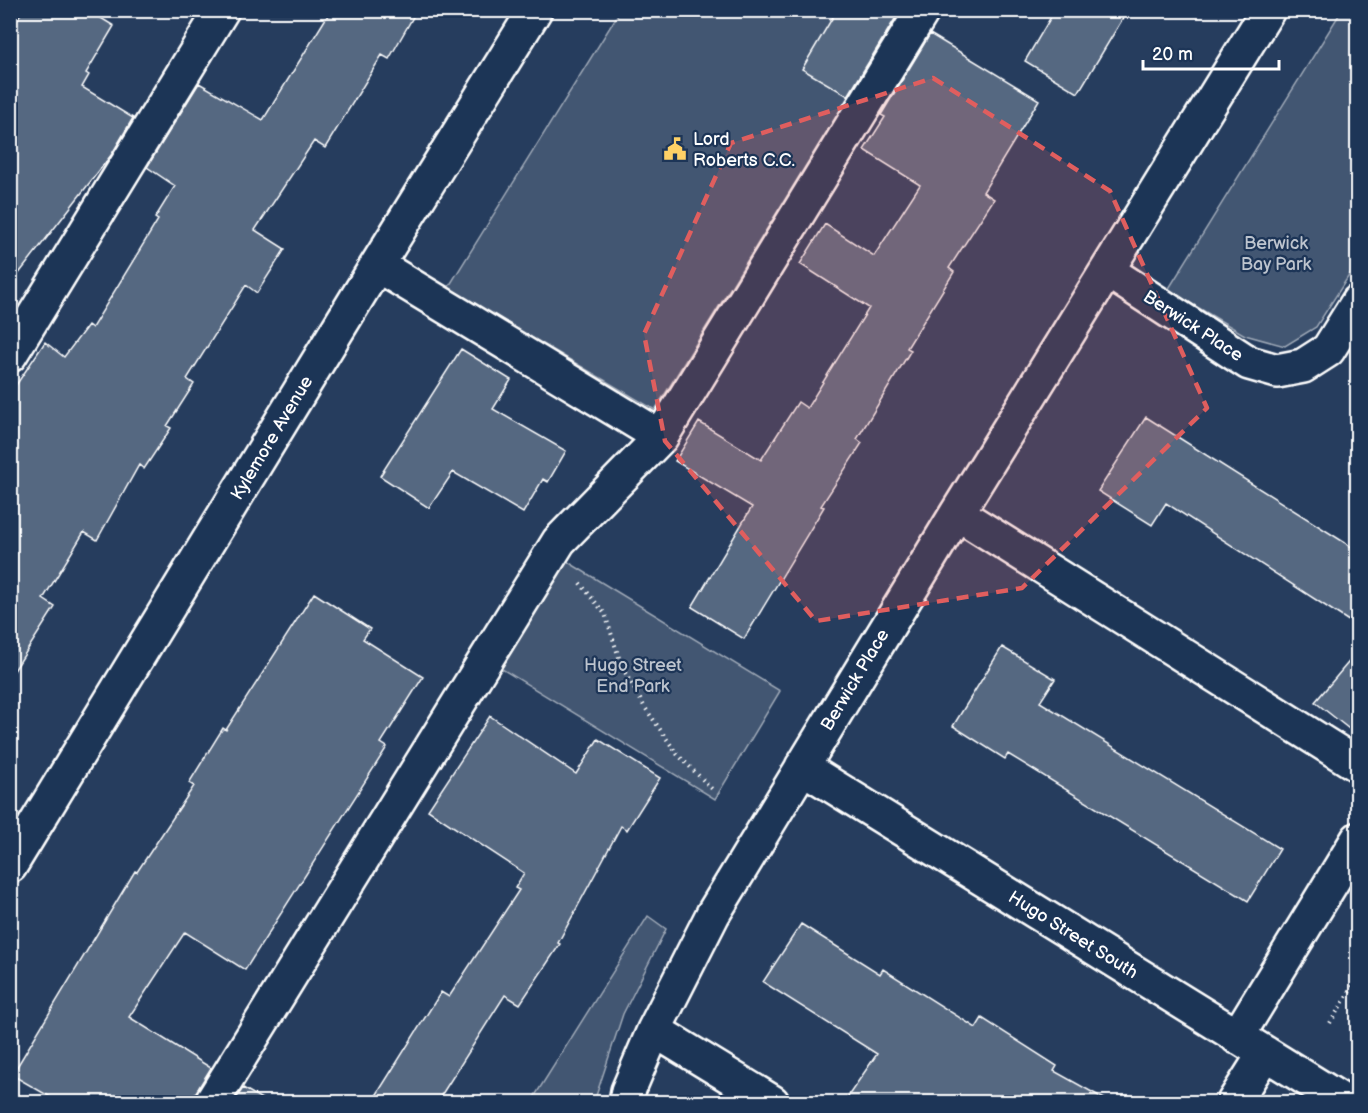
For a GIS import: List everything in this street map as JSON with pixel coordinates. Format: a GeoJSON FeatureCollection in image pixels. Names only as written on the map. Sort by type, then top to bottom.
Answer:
{"type":"FeatureCollection","features":[{"type":"Feature","properties":{"kind":"street"},"geometry":{"type":"LineString","coordinates":[[10,355],[222,10]]}},
{"type":"Feature","properties":{"kind":"street","name":"Kylemore Avenue"},"geometry":{"type":"LineString","coordinates":[[10,866],[535,10]]}},
{"type":"Feature","properties":{"kind":"street"},"geometry":{"type":"LineString","coordinates":[[212,1102],[560,541],[661,437],[923,10]]}},
{"type":"Feature","properties":{"kind":"street","name":"Berwick Place"},"geometry":{"type":"LineString","coordinates":[[626,1102],[628,1090],[654,1030],[712,914],[1268,10]]}},
{"type":"Feature","properties":{"kind":"street"},"geometry":{"type":"LineString","coordinates":[[377,265],[661,437]]}},
{"type":"Feature","properties":{"kind":"street","name":"Berwick Place"},"geometry":{"type":"LineString","coordinates":[[1108,271],[1249,363],[1276,371],[1303,366],[1328,350],[1358,302]]}},
{"type":"Feature","properties":{"kind":"street"},"geometry":{"type":"LineString","coordinates":[[957,513],[1358,765]]}},
{"type":"Feature","properties":{"kind":"street","name":"Hugo Street South"},"geometry":{"type":"LineString","coordinates":[[802,767],[1344,1102]]}},
{"type":"Feature","properties":{"kind":"street"},"geometry":{"type":"LineString","coordinates":[[1234,1102],[1251,1045],[1358,839]]}},
{"type":"Feature","properties":{"kind":"street"},"geometry":{"type":"LineString","coordinates":[[654,1030],[772,1102]]}},
{"type":"Feature","properties":{"kind":"path"},"geometry":{"type":"LineString","coordinates":[[552,554],[563,559],[605,614],[622,667],[644,706],[677,754],[712,789]]}},
{"type":"Feature","properties":{"kind":"path"},"geometry":{"type":"LineString","coordinates":[[1330,1023],[1358,978]]}},
{"type":"Feature","properties":{"kind":"highlighted area"},"geometry":{"type":"Polygon","coordinates":[[[933,78],[1110,191],[1207,408],[1022,588],[816,621],[665,441],[644,334],[731,143],[933,78]]]}},
{"type":"Feature","properties":{"kind":"green space","name":"Berwick Bay Park"},"geometry":{"type":"Polygon","coordinates":[[[1342,10],[1357,11],[1357,263],[1316,327],[1285,346],[1245,335],[1168,290],[1342,10]]]}},
{"type":"Feature","properties":{"kind":"green space","name":"Lord Roberts C.C."},"geometry":{"type":"Polygon","coordinates":[[[620,11],[901,11],[655,410],[448,288],[620,11]]]}},
{"type":"Feature","properties":{"kind":"green space","name":"Hugo Street End Park"},"geometry":{"type":"Polygon","coordinates":[[[563,559],[780,691],[715,799],[497,666],[563,559]]]}},
{"type":"Feature","properties":{"kind":"green space"},"geometry":{"type":"Polygon","coordinates":[[[648,916],[666,929],[623,1014],[594,1102],[531,1102],[648,916]]]}},
{"type":"Feature","properties":{"kind":"building"},"geometry":{"type":"Polygon","coordinates":[[[23,10],[88,10],[114,26],[86,73],[89,75],[82,87],[133,118],[112,154],[10,285],[10,30],[23,10]]]}},
{"type":"Feature","properties":{"kind":"building"},"geometry":{"type":"Polygon","coordinates":[[[331,10],[417,10],[389,59],[382,55],[325,148],[314,141],[255,230],[285,249],[257,293],[246,285],[187,379],[194,384],[167,426],[171,428],[144,469],[139,465],[97,540],[84,532],[43,599],[55,607],[10,677],[10,394],[45,342],[64,357],[88,325],[92,328],[158,220],[155,218],[175,186],[147,167],[199,83],[263,120],[331,10]]]}},
{"type":"Feature","properties":{"kind":"building"},"geometry":{"type":"Polygon","coordinates":[[[837,10],[893,10],[898,14],[848,96],[802,69],[837,10]]]}},
{"type":"Feature","properties":{"kind":"building"},"geometry":{"type":"Polygon","coordinates":[[[1055,10],[1128,10],[1078,93],[1025,61],[1055,10]]]}},
{"type":"Feature","properties":{"kind":"building"},"geometry":{"type":"Polygon","coordinates":[[[930,34],[1039,100],[983,192],[994,199],[949,268],[954,272],[907,348],[911,350],[857,439],[862,443],[821,506],[824,507],[744,639],[692,607],[752,507],[675,461],[699,422],[761,460],[798,402],[807,408],[869,308],[800,264],[825,224],[874,256],[920,185],[864,150],[885,117],[881,115],[930,34]]]}},
{"type":"Feature","properties":{"kind":"building"},"geometry":{"type":"Polygon","coordinates":[[[461,349],[511,380],[493,409],[566,451],[548,482],[543,479],[523,513],[453,472],[429,508],[380,476],[461,349]]]}},
{"type":"Feature","properties":{"kind":"building"},"geometry":{"type":"Polygon","coordinates":[[[1146,417],[1358,551],[1358,627],[1166,503],[1152,525],[1098,491],[1146,417]]]}},
{"type":"Feature","properties":{"kind":"building"},"geometry":{"type":"Polygon","coordinates":[[[314,593],[370,629],[363,639],[423,677],[381,743],[387,747],[245,970],[185,932],[129,1017],[211,1068],[196,1092],[193,1102],[59,1102],[12,1075],[135,871],[137,872],[194,786],[189,783],[223,728],[226,730],[314,593]]]}},
{"type":"Feature","properties":{"kind":"building"},"geometry":{"type":"Polygon","coordinates":[[[1002,647],[1055,679],[1040,702],[1280,849],[1248,901],[1008,754],[1005,759],[953,726],[1002,647]]]}},
{"type":"Feature","properties":{"kind":"building"},"geometry":{"type":"Polygon","coordinates":[[[1358,651],[1358,736],[1315,702],[1358,651]]]}},
{"type":"Feature","properties":{"kind":"building"},"geometry":{"type":"Polygon","coordinates":[[[490,716],[576,774],[598,739],[660,778],[627,830],[621,826],[558,943],[560,944],[520,1004],[505,995],[437,1102],[372,1102],[441,992],[449,997],[519,890],[515,888],[524,873],[428,810],[490,716]]]}},
{"type":"Feature","properties":{"kind":"building"},"geometry":{"type":"Polygon","coordinates":[[[801,924],[880,974],[883,969],[976,1028],[982,1018],[1057,1066],[1054,1071],[1110,1102],[844,1102],[877,1054],[763,982],[801,924]]]}},
{"type":"Feature","properties":{"kind":"building"},"geometry":{"type":"Polygon","coordinates":[[[243,1088],[267,1102],[234,1102],[243,1088]]]}},
{"type":"Feature","properties":{"kind":"place","name":"Lord Roberts C.C."},"geometry":{"type":"Point","coordinates":[675,149]}}]}
